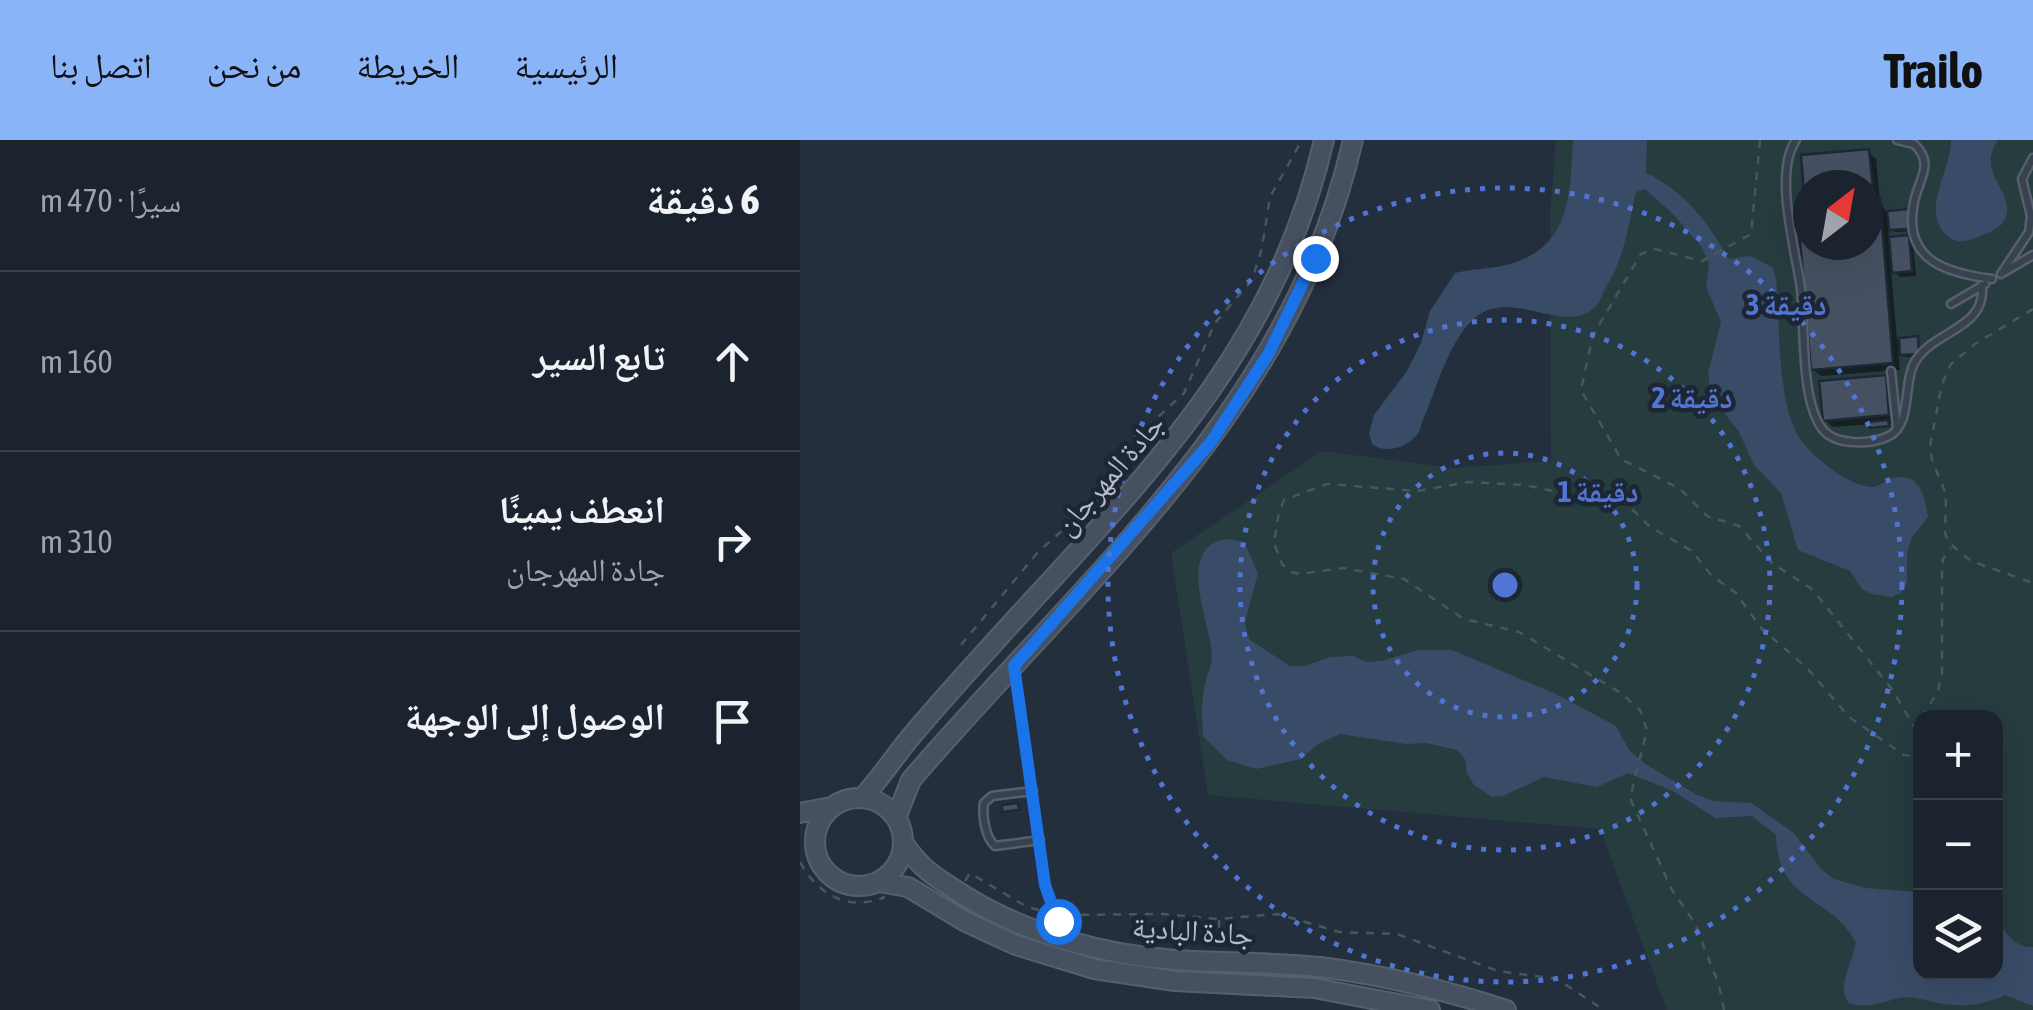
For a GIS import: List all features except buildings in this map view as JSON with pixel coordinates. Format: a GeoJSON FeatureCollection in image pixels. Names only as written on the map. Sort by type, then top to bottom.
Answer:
{"type":"FeatureCollection","features":[{"type":"Feature","properties":{"kind":"main road","name":"جادة المهرجان"},"geometry":{"type":"LineString","coordinates":[[862,798],[916,731],[1156,466],[1216,386],[1259,313],[1288,252],[1324,140]]}},
{"type":"Feature","properties":{"kind":"main road","name":"جادة المهرجان"},"geometry":{"type":"LineString","coordinates":[[896,818],[911,780],[1178,483],[1242,398],[1277,338],[1315,258],[1353,140]]}},
{"type":"Feature","properties":{"kind":"main road"},"geometry":{"type":"LineString","coordinates":[[800,844],[808,858],[842,883],[885,888],[900,861],[903,842],[896,818],[881,804],[862,798],[842,802],[825,814],[808,858]]}},
{"type":"Feature","properties":{"kind":"main road"},"geometry":{"type":"LineString","coordinates":[[800,812],[833,807]]}},
{"type":"Feature","properties":{"kind":"main road","name":"جادة البادية"},"geometry":{"type":"LineString","coordinates":[[903,842],[925,872],[977,904],[1079,943],[1152,957],[1321,968],[1378,976],[1506,1010]]}},
{"type":"Feature","properties":{"kind":"main road","name":"جادة البادية"},"geometry":{"type":"LineString","coordinates":[[885,888],[908,888],[1016,945],[1094,969],[1175,982],[1314,988],[1430,1010]]}},
{"type":"Feature","properties":{"kind":"lane"},"geometry":{"type":"LineString","coordinates":[[1796,140],[1790,152],[1788,220],[1801,291],[1808,384],[1817,420],[1825,432],[1845,442],[1881,439],[1898,429],[1916,361],[1928,347],[1979,311],[1982,285]]}},
{"type":"Feature","properties":{"kind":"lane"},"geometry":{"type":"LineString","coordinates":[[1896,140],[1914,144],[1926,162],[1913,218],[1923,250],[1948,272],[1992,279]]}},
{"type":"Feature","properties":{"kind":"lane"},"geometry":{"type":"LineString","coordinates":[[2001,274],[2030,232],[2031,216],[2022,179],[2033,158]]}},
{"type":"Feature","properties":{"kind":"lane"},"geometry":{"type":"LineString","coordinates":[[1951,304],[2033,255]]}},
{"type":"Feature","properties":{"kind":"lane"},"geometry":{"type":"LineString","coordinates":[[1891,371],[1898,429]]}},
{"type":"Feature","properties":{"kind":"lane"},"geometry":{"type":"LineString","coordinates":[[1014,666],[1045,885],[1054,914],[1079,943]]}},
{"type":"Feature","properties":{"kind":"lane"},"geometry":{"type":"LineString","coordinates":[[1033,791],[992,796],[984,802],[983,809],[989,840],[994,846],[1040,840]]}},
{"type":"Feature","properties":{"kind":"path"},"geometry":{"type":"LineString","coordinates":[[961,645],[1038,552],[1097,500],[1134,439],[1184,393],[1215,322],[1252,280],[1270,197],[1302,140]]}},
{"type":"Feature","properties":{"kind":"path"},"geometry":{"type":"LineString","coordinates":[[1760,140],[1753,230],[1749,238],[1705,260],[1695,261],[1655,249],[1641,254],[1593,334],[1581,390],[1621,459],[1676,486],[1707,516],[1739,526],[1772,564],[1813,590],[1891,688],[1913,724]]}},
{"type":"Feature","properties":{"kind":"path"},"geometry":{"type":"LineString","coordinates":[[2033,309],[1951,364],[1944,377],[1930,453],[1946,494],[1946,533],[1952,546],[1971,561],[2033,584]]}},
{"type":"Feature","properties":{"kind":"path"},"geometry":{"type":"LineString","coordinates":[[1724,1010],[1720,984],[1694,922],[1672,890],[1631,802],[1632,780],[1647,725],[1632,702],[1519,632],[1464,618],[1425,589],[1392,574],[1336,568],[1300,574],[1286,568],[1274,543],[1281,504],[1305,490],[1327,484],[1417,491],[1469,482],[1524,485],[1573,495],[1612,491],[1649,526],[1697,556],[1711,575],[1736,593],[1758,624],[1808,669],[1854,722],[1907,757],[1913,757]]}},
{"type":"Feature","properties":{"kind":"path"},"geometry":{"type":"LineString","coordinates":[[1927,710],[1940,687],[1942,569],[1943,559],[1952,546]]}},
{"type":"Feature","properties":{"kind":"path"},"geometry":{"type":"LineString","coordinates":[[808,858],[817,886],[843,901],[872,902],[885,888]]}},
{"type":"Feature","properties":{"kind":"path"},"geometry":{"type":"LineString","coordinates":[[970,873],[1026,907],[1054,914],[1218,918],[1278,914],[1338,932],[1396,934],[1498,970],[1557,979],[1604,1010]]}},
{"type":"Feature","properties":{"kind":"path"},"geometry":{"type":"LineString","coordinates":[[1218,918],[1220,960]]}},
{"type":"Feature","properties":{"kind":"green space"},"geometry":{"type":"Polygon","coordinates":[[[1556,140],[2033,140],[2033,1010],[1667,1010],[1600,829],[1208,795],[1171,553],[1322,451],[1454,468],[1551,461],[1550,215],[1556,140]]]}},
{"type":"Feature","properties":{"kind":"water"},"geometry":{"type":"Polygon","coordinates":[[[1573,140],[1647,140],[1646,173],[1673,189],[1694,209],[1729,259],[1750,256],[1772,267],[1785,395],[1800,439],[1828,467],[1863,486],[1873,487],[1903,477],[1915,482],[1923,494],[1928,517],[1912,537],[1907,552],[1907,583],[1902,592],[1892,597],[1872,594],[1862,589],[1850,571],[1798,550],[1781,493],[1754,465],[1739,432],[1711,395],[1708,373],[1721,322],[1706,287],[1709,263],[1701,246],[1645,189],[1636,192],[1622,253],[1595,307],[1581,315],[1565,317],[1514,308],[1481,313],[1453,348],[1415,437],[1390,449],[1372,444],[1369,433],[1374,415],[1407,371],[1421,343],[1430,311],[1455,273],[1524,259],[1554,235],[1567,202],[1573,140]]]}},
{"type":"Feature","properties":{"kind":"water"},"geometry":{"type":"Polygon","coordinates":[[[1951,140],[1998,140],[1991,163],[2006,201],[2007,211],[2000,226],[1963,241],[1949,237],[1936,216],[1951,140]]]}},
{"type":"Feature","properties":{"kind":"water"},"geometry":{"type":"Polygon","coordinates":[[[1229,539],[1244,542],[1258,573],[1245,622],[1247,633],[1250,640],[1290,666],[1305,666],[1330,657],[1353,656],[1367,662],[1419,650],[1452,650],[1556,694],[1616,726],[1629,750],[1644,763],[1697,795],[1714,801],[1751,803],[1794,833],[1821,869],[1834,879],[1865,888],[1913,891],[1913,980],[2003,980],[2003,929],[2016,942],[2033,947],[2033,1006],[2005,995],[1968,1005],[1907,997],[1866,1005],[1848,1002],[1845,981],[1856,942],[1845,926],[1785,874],[1776,835],[1752,816],[1715,818],[1673,791],[1628,773],[1597,787],[1544,777],[1503,796],[1492,797],[1474,785],[1465,759],[1457,750],[1340,734],[1318,744],[1301,759],[1256,769],[1227,760],[1203,736],[1203,694],[1212,657],[1199,570],[1202,555],[1212,544],[1229,539]]]}},
{"type":"Feature","properties":{"kind":"route"},"geometry":{"type":"LineString","coordinates":[[1058,921],[1045,885],[1014,666],[1211,442],[1269,353],[1315,258]]}}]}
